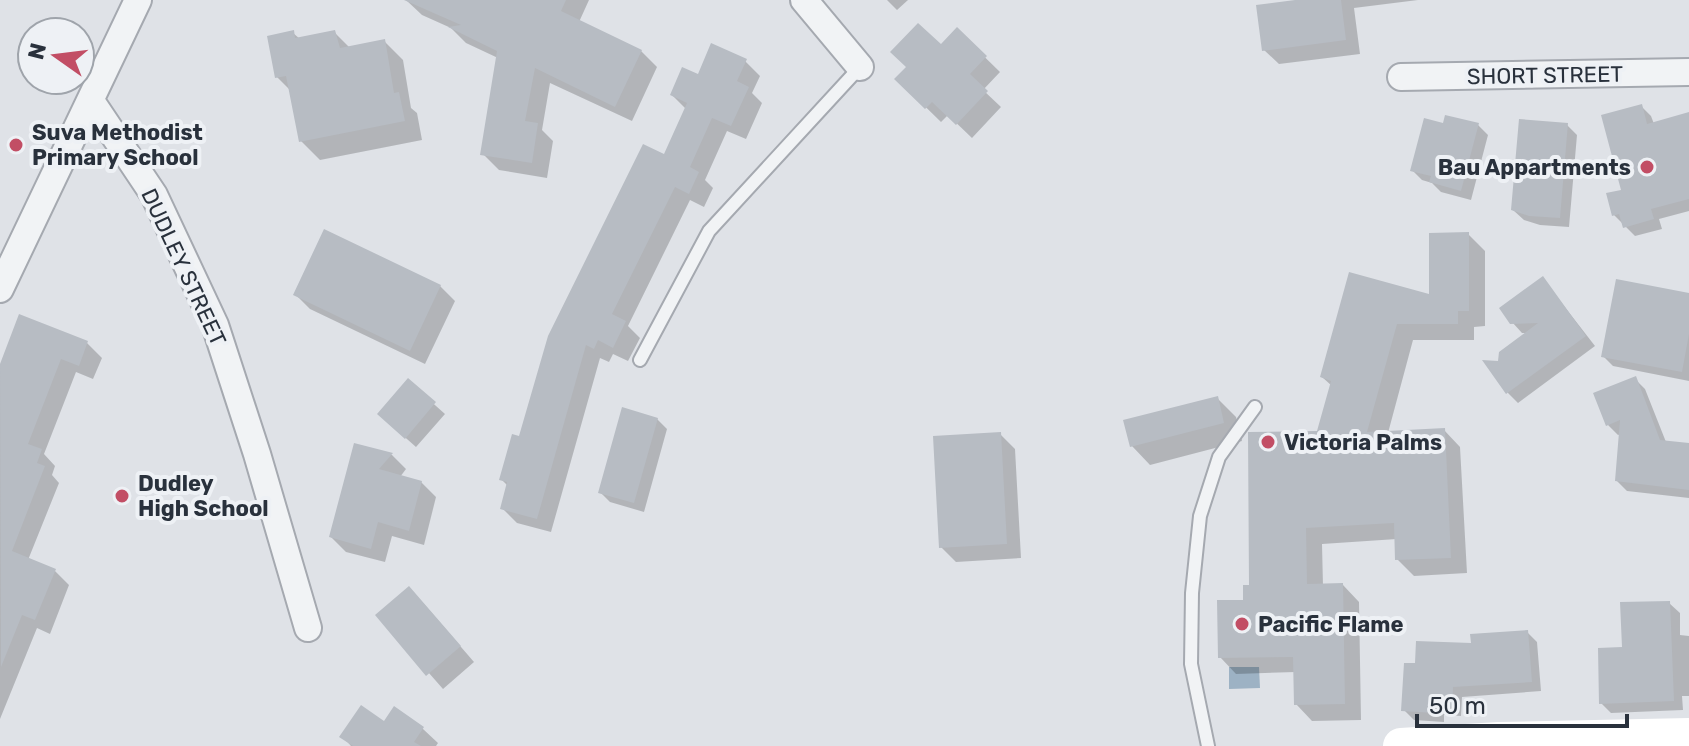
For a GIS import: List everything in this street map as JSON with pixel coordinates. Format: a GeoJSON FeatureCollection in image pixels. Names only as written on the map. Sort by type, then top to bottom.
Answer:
{"type":"FeatureCollection","features":[{"type":"Feature","properties":{"kind":"main road"},"geometry":{"type":"LineString","coordinates":[[1401,746],[1499,740],[1689,736]]}},
{"type":"Feature","properties":{"kind":"street"},"geometry":{"type":"LineString","coordinates":[[0,289],[138,0]]}},
{"type":"Feature","properties":{"kind":"street"},"geometry":{"type":"LineString","coordinates":[[804,0],[860,67]]}},
{"type":"Feature","properties":{"kind":"street","name":"SHORT STREET"},"geometry":{"type":"LineString","coordinates":[[1401,77],[1689,72]]}},
{"type":"Feature","properties":{"kind":"street","name":"DUDLEY STREET"},"geometry":{"type":"LineString","coordinates":[[91,101],[154,195],[215,325],[308,628]]}},
{"type":"Feature","properties":{"kind":"lane"},"geometry":{"type":"LineString","coordinates":[[640,360],[709,231],[860,67]]}},
{"type":"Feature","properties":{"kind":"lane"},"geometry":{"type":"LineString","coordinates":[[1208,746],[1191,664],[1192,593],[1200,516],[1219,457],[1255,407]]}},
{"type":"Feature","properties":{"kind":"water"},"geometry":{"type":"Polygon","coordinates":[[[1229,667],[1259,667],[1260,688],[1229,689],[1229,667]]]}},
{"type":"Feature","properties":{"kind":"building"},"geometry":{"type":"Polygon","coordinates":[[[404,0],[566,0],[561,11],[642,50],[615,107],[535,68],[525,121],[538,123],[532,163],[480,155],[497,51],[448,27],[461,25],[404,0]]]}},
{"type":"Feature","properties":{"kind":"building"},"geometry":{"type":"Polygon","coordinates":[[[1295,0],[1341,0],[1346,40],[1262,51],[1256,5],[1295,0]]]}},
{"type":"Feature","properties":{"kind":"building"},"geometry":{"type":"Polygon","coordinates":[[[918,23],[941,44],[957,27],[987,56],[970,74],[988,91],[956,125],[932,102],[925,109],[894,79],[906,67],[890,52],[918,23]]]}},
{"type":"Feature","properties":{"kind":"building"},"geometry":{"type":"Polygon","coordinates":[[[294,30],[295,38],[335,30],[340,48],[385,39],[394,93],[399,92],[405,121],[299,142],[286,76],[275,78],[267,36],[294,30]]]}},
{"type":"Feature","properties":{"kind":"building"},"geometry":{"type":"Polygon","coordinates":[[[711,43],[747,59],[737,81],[749,87],[731,126],[712,118],[690,167],[699,172],[689,194],[675,187],[612,314],[626,321],[613,348],[598,340],[594,349],[586,345],[537,519],[500,509],[507,482],[499,480],[512,434],[519,436],[548,336],[643,144],[664,154],[687,103],[670,95],[682,67],[698,74],[711,43]]]}},
{"type":"Feature","properties":{"kind":"building","name":"Bau Appartments"},"geometry":{"type":"Polygon","coordinates":[[[1642,104],[1647,124],[1689,112],[1689,199],[1651,209],[1654,219],[1623,228],[1619,214],[1612,216],[1606,193],[1621,190],[1601,115],[1642,104]]]}},
{"type":"Feature","properties":{"kind":"building"},"geometry":{"type":"Polygon","coordinates":[[[1445,115],[1479,123],[1461,191],[1429,182],[1431,176],[1410,171],[1424,118],[1443,123],[1445,115]]]}},
{"type":"Feature","properties":{"kind":"building"},"geometry":{"type":"Polygon","coordinates":[[[1519,119],[1568,123],[1560,218],[1529,216],[1511,210],[1519,119]]]}},
{"type":"Feature","properties":{"kind":"building"},"geometry":{"type":"Polygon","coordinates":[[[324,229],[441,285],[410,351],[293,295],[324,229]]]}},
{"type":"Feature","properties":{"kind":"building"},"geometry":{"type":"Polygon","coordinates":[[[1469,232],[1469,311],[1458,311],[1458,324],[1397,324],[1367,432],[1445,428],[1451,558],[1395,560],[1394,523],[1306,528],[1307,584],[1343,583],[1345,704],[1294,705],[1293,657],[1218,658],[1217,600],[1243,600],[1243,585],[1249,585],[1248,432],[1317,431],[1331,381],[1320,377],[1349,272],[1429,294],[1429,233],[1469,232]]]}},
{"type":"Feature","properties":{"kind":"building"},"geometry":{"type":"Polygon","coordinates":[[[1543,276],[1586,336],[1506,394],[1482,360],[1498,361],[1499,352],[1538,323],[1510,324],[1499,308],[1543,276]]]}},
{"type":"Feature","properties":{"kind":"building"},"geometry":{"type":"Polygon","coordinates":[[[1616,279],[1689,293],[1689,334],[1682,372],[1601,357],[1616,279]]]}},
{"type":"Feature","properties":{"kind":"building"},"geometry":{"type":"Polygon","coordinates":[[[19,314],[88,341],[79,366],[61,359],[28,444],[42,449],[37,463],[45,466],[12,551],[56,569],[35,620],[22,615],[1,667],[0,364],[19,314]]]}},
{"type":"Feature","properties":{"kind":"building"},"geometry":{"type":"Polygon","coordinates":[[[1636,376],[1660,440],[1689,443],[1689,490],[1615,481],[1620,420],[1606,426],[1593,393],[1636,376]]]}},
{"type":"Feature","properties":{"kind":"building"},"geometry":{"type":"Polygon","coordinates":[[[408,378],[436,402],[405,439],[377,414],[408,378]]]}},
{"type":"Feature","properties":{"kind":"building"},"geometry":{"type":"Polygon","coordinates":[[[1218,396],[1224,423],[1130,447],[1123,420],[1218,396]]]}},
{"type":"Feature","properties":{"kind":"building"},"geometry":{"type":"Polygon","coordinates":[[[622,407],[658,418],[634,503],[598,493],[622,407]]]}},
{"type":"Feature","properties":{"kind":"building"},"geometry":{"type":"Polygon","coordinates":[[[1001,432],[1007,544],[939,548],[933,436],[1001,432]]]}},
{"type":"Feature","properties":{"kind":"building"},"geometry":{"type":"Polygon","coordinates":[[[354,443],[393,453],[379,469],[422,481],[409,531],[378,522],[371,549],[329,537],[354,443]]]}},
{"type":"Feature","properties":{"kind":"building"},"geometry":{"type":"Polygon","coordinates":[[[409,586],[461,646],[426,676],[375,615],[409,586]]]}},
{"type":"Feature","properties":{"kind":"building"},"geometry":{"type":"Polygon","coordinates":[[[1670,601],[1674,701],[1599,704],[1598,648],[1622,647],[1620,602],[1670,601]]]}},
{"type":"Feature","properties":{"kind":"building"},"geometry":{"type":"Polygon","coordinates":[[[1528,630],[1532,682],[1453,687],[1452,707],[1435,706],[1435,713],[1401,711],[1404,663],[1415,663],[1416,641],[1471,643],[1470,634],[1528,630]]]}},
{"type":"Feature","properties":{"kind":"building"},"geometry":{"type":"Polygon","coordinates":[[[361,705],[384,721],[394,706],[424,727],[414,742],[421,746],[353,746],[339,737],[361,705]]]}},
{"type":"Feature","properties":{"kind":"place","name":"Suva Methodist Primary School"},"geometry":{"type":"Point","coordinates":[16,145]}},
{"type":"Feature","properties":{"kind":"place","name":"Bau Appartments"},"geometry":{"type":"Point","coordinates":[1647,167]}},
{"type":"Feature","properties":{"kind":"place","name":"Victoria Palms"},"geometry":{"type":"Point","coordinates":[1268,442]}},
{"type":"Feature","properties":{"kind":"place","name":"Dudley High School"},"geometry":{"type":"Point","coordinates":[122,496]}},
{"type":"Feature","properties":{"kind":"place","name":"Pacific Flame"},"geometry":{"type":"Point","coordinates":[1242,624]}}]}
